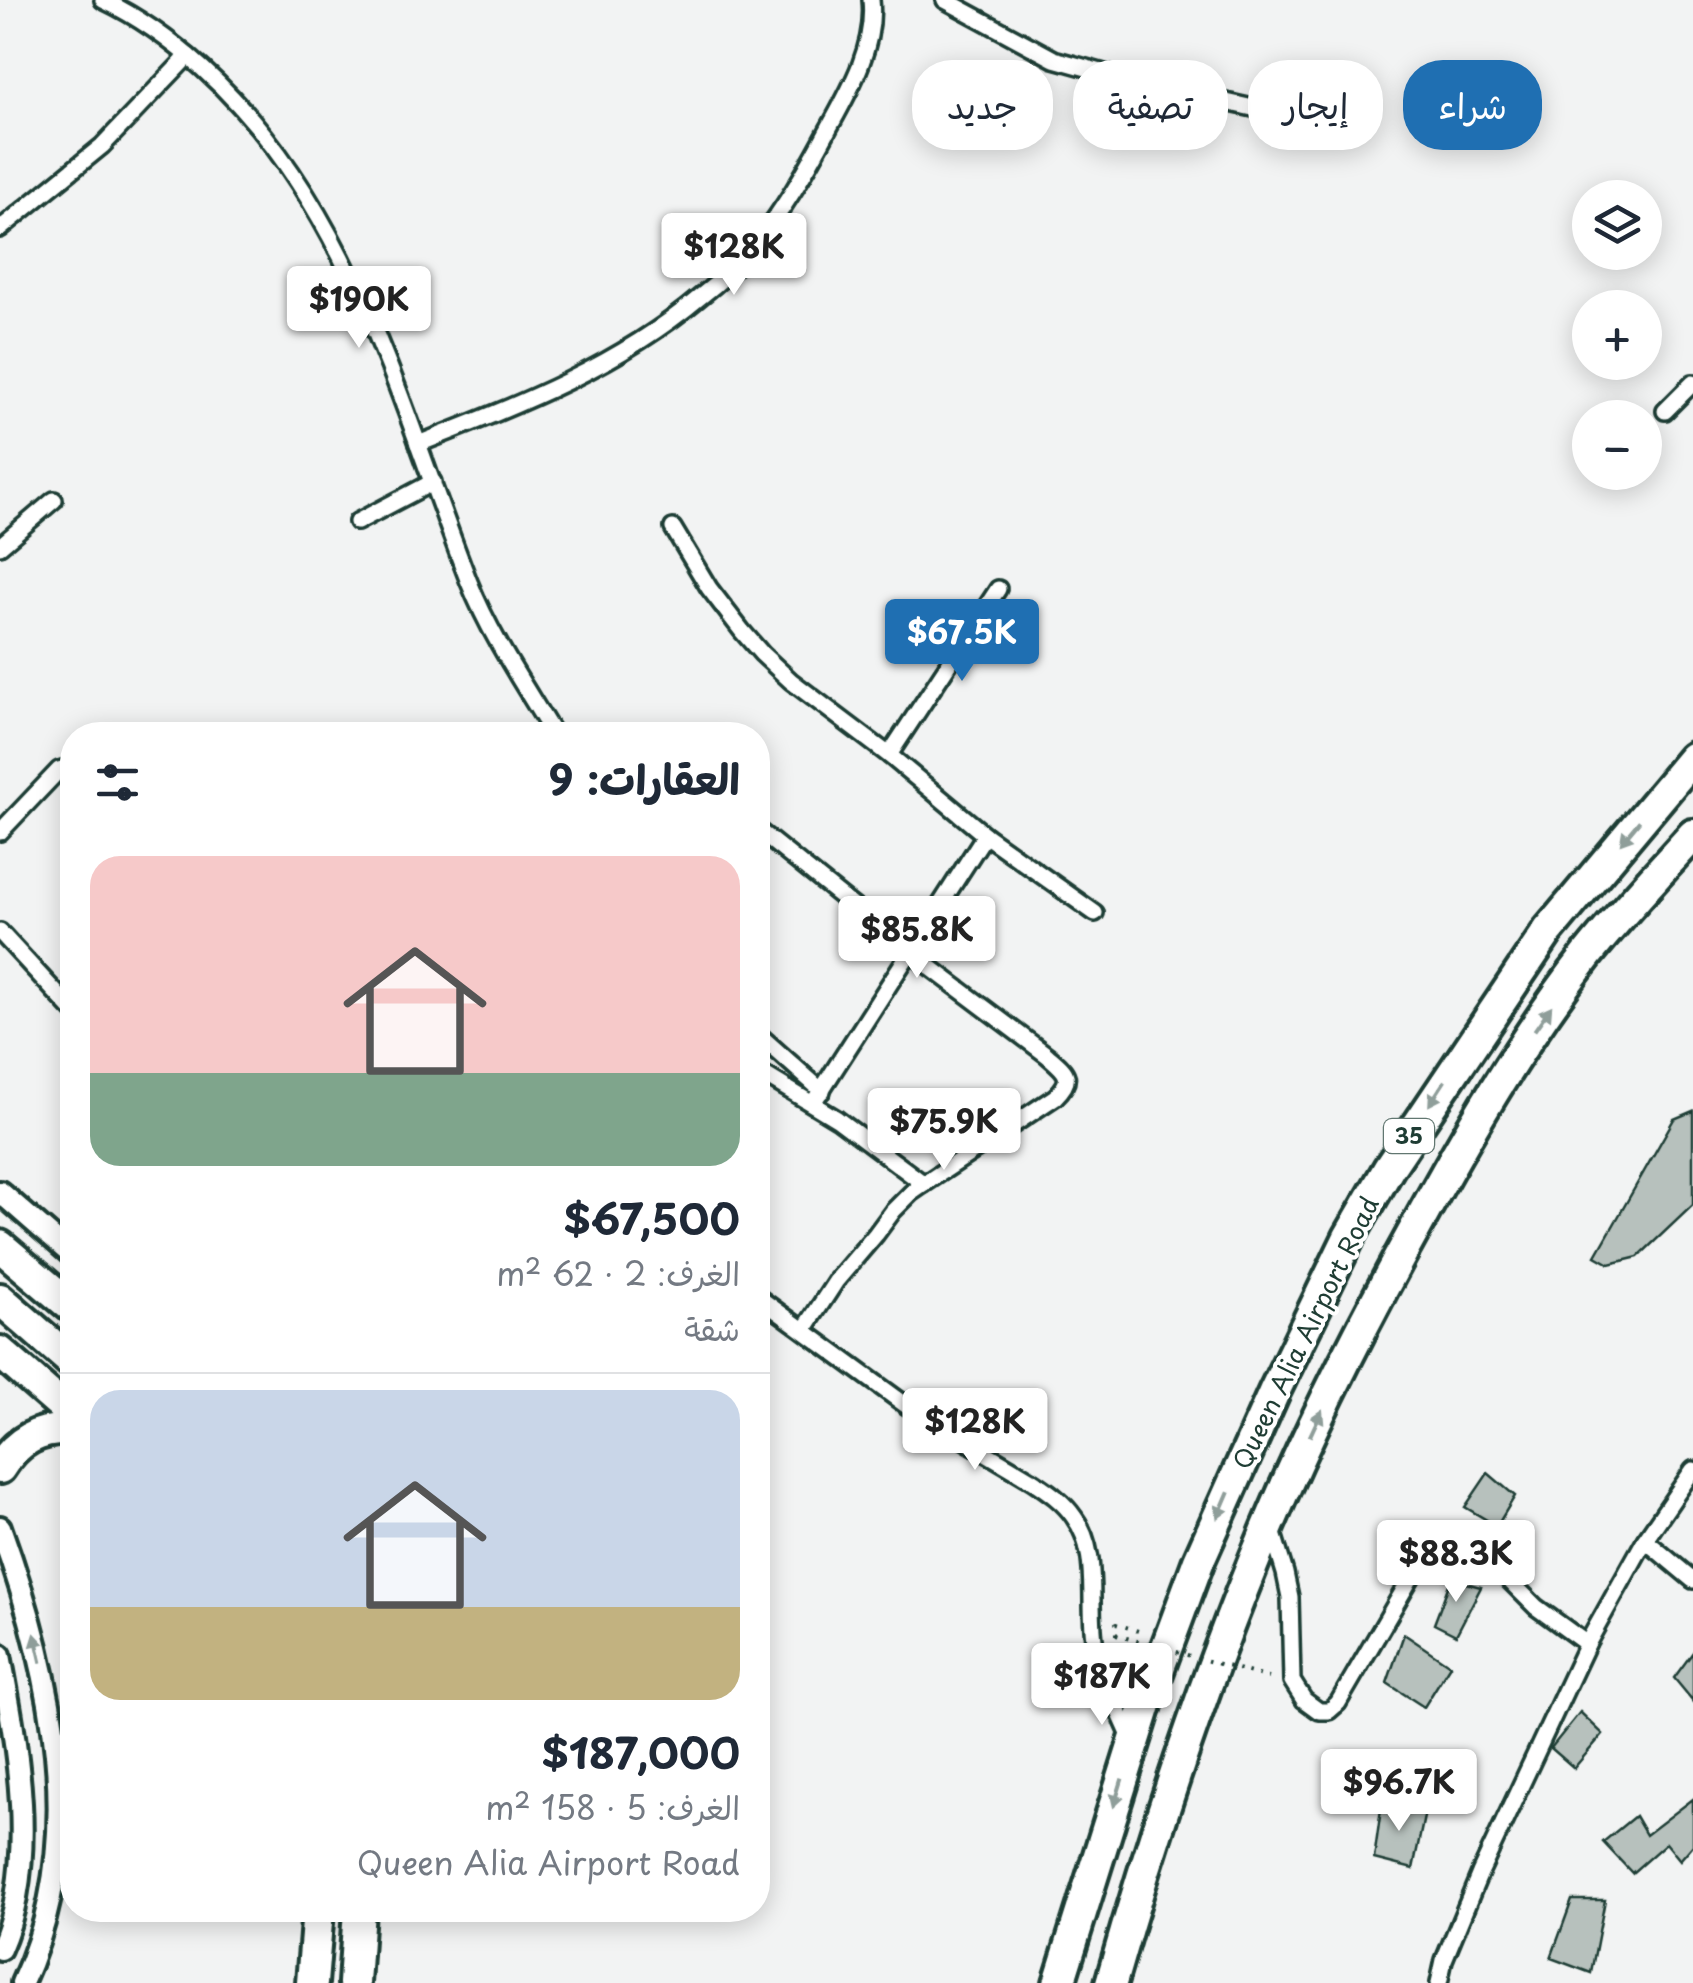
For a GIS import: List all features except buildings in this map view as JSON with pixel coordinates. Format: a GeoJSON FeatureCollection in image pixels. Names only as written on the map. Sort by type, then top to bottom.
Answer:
{"type":"FeatureCollection","features":[{"type":"Feature","properties":{"kind":"highway","name":"Queen Alia Airport Road"},"geometry":{"type":"LineString","coordinates":[[1059,1983],[1134,1743],[1133,1688],[1199,1560],[1349,1236],[1389,1168],[1548,931],[1693,758]]}},
{"type":"Feature","properties":{"kind":"highway","name":"Queen Alia Airport Road"},"geometry":{"type":"LineString","coordinates":[[1111,1983],[1160,1815],[1248,1576],[1354,1344],[1458,1153],[1532,1034],[1588,954],[1693,836]]}},
{"type":"Feature","properties":{"kind":"highway"},"geometry":{"type":"LineString","coordinates":[[0,1246],[60,1296]]}},
{"type":"Feature","properties":{"kind":"highway"},"geometry":{"type":"LineString","coordinates":[[0,1298],[60,1351]]}},
{"type":"Feature","properties":{"kind":"highway"},"geometry":{"type":"LineString","coordinates":[[0,1352],[60,1404]]}},
{"type":"Feature","properties":{"kind":"highway"},"geometry":{"type":"LineString","coordinates":[[0,1468],[26,1438],[60,1430]]}},
{"type":"Feature","properties":{"kind":"highway"},"geometry":{"type":"LineString","coordinates":[[312,1983],[317,1922]]}},
{"type":"Feature","properties":{"kind":"highway"},"geometry":{"type":"LineString","coordinates":[[354,1983],[357,1922]]}},
{"type":"Feature","properties":{"kind":"street"},"geometry":{"type":"LineString","coordinates":[[104,0],[156,30],[233,96],[297,177],[325,224],[375,332],[471,586],[513,672],[546,722]]}},
{"type":"Feature","properties":{"kind":"street"},"geometry":{"type":"LineString","coordinates":[[418,444],[520,404],[642,342],[716,284],[749,252],[799,182],[852,84],[870,39],[870,0]]}},
{"type":"Feature","properties":{"kind":"street"},"geometry":{"type":"LineString","coordinates":[[945,0],[1054,59],[1141,84],[1248,107]]}},
{"type":"Feature","properties":{"kind":"street"},"geometry":{"type":"LineString","coordinates":[[0,229],[102,146],[188,56]]}},
{"type":"Feature","properties":{"kind":"street"},"geometry":{"type":"LineString","coordinates":[[1665,411],[1693,383]]}},
{"type":"Feature","properties":{"kind":"street"},"geometry":{"type":"LineString","coordinates":[[357,522],[433,482]]}},
{"type":"Feature","properties":{"kind":"street"},"geometry":{"type":"LineString","coordinates":[[0,546],[54,500]]}},
{"type":"Feature","properties":{"kind":"street"},"geometry":{"type":"LineString","coordinates":[[673,528],[709,588],[762,654],[791,681],[889,755],[985,836],[1095,912]]}},
{"type":"Feature","properties":{"kind":"street"},"geometry":{"type":"LineString","coordinates":[[889,755],[998,588]]}},
{"type":"Feature","properties":{"kind":"street"},"geometry":{"type":"LineString","coordinates":[[0,832],[60,770]]}},
{"type":"Feature","properties":{"kind":"street"},"geometry":{"type":"LineString","coordinates":[[818,1097],[985,836]]}},
{"type":"Feature","properties":{"kind":"street"},"geometry":{"type":"LineString","coordinates":[[770,840],[1047,1055],[1068,1080],[1055,1097],[910,1193],[836,1281],[804,1330]]}},
{"type":"Feature","properties":{"kind":"street"},"geometry":{"type":"LineString","coordinates":[[0,932],[60,997]]}},
{"type":"Feature","properties":{"kind":"street"},"geometry":{"type":"LineString","coordinates":[[770,1047],[838,1119],[924,1184]]}},
{"type":"Feature","properties":{"kind":"street"},"geometry":{"type":"LineString","coordinates":[[770,1076],[818,1097]]}},
{"type":"Feature","properties":{"kind":"street"},"geometry":{"type":"LineString","coordinates":[[0,1192],[60,1244]]}},
{"type":"Feature","properties":{"kind":"street"},"geometry":{"type":"LineString","coordinates":[[770,1306],[918,1414],[1033,1481],[1074,1516],[1090,1558],[1095,1645],[1133,1688],[1134,1743]]}},
{"type":"Feature","properties":{"kind":"street"},"geometry":{"type":"LineString","coordinates":[[1439,1983],[1444,1960],[1480,1873],[1587,1644],[1646,1540],[1693,1470]]}},
{"type":"Feature","properties":{"kind":"street"},"geometry":{"type":"LineString","coordinates":[[1270,1523],[1288,1584],[1292,1681],[1304,1700],[1319,1712],[1329,1711],[1338,1703],[1426,1552],[1440,1540],[1492,1563],[1536,1607],[1587,1644]]}},
{"type":"Feature","properties":{"kind":"street"},"geometry":{"type":"LineString","coordinates":[[0,1527],[37,1640],[59,1785],[58,1839],[49,1906],[22,1983]]}},
{"type":"Feature","properties":{"kind":"street"},"geometry":{"type":"LineString","coordinates":[[1646,1540],[1693,1580]]}},
{"type":"Feature","properties":{"kind":"street"},"geometry":{"type":"LineString","coordinates":[[1248,1576],[1262,1570],[1288,1584]]}},
{"type":"Feature","properties":{"kind":"street"},"geometry":{"type":"LineString","coordinates":[[0,1655],[11,1716],[22,1834],[14,1908],[0,1949]]}},
{"type":"Feature","properties":{"kind":"path"},"geometry":{"type":"LineString","coordinates":[[1140,1647],[1145,1633],[1116,1624],[1116,1634],[1204,1662],[1269,1678]]}}]}
